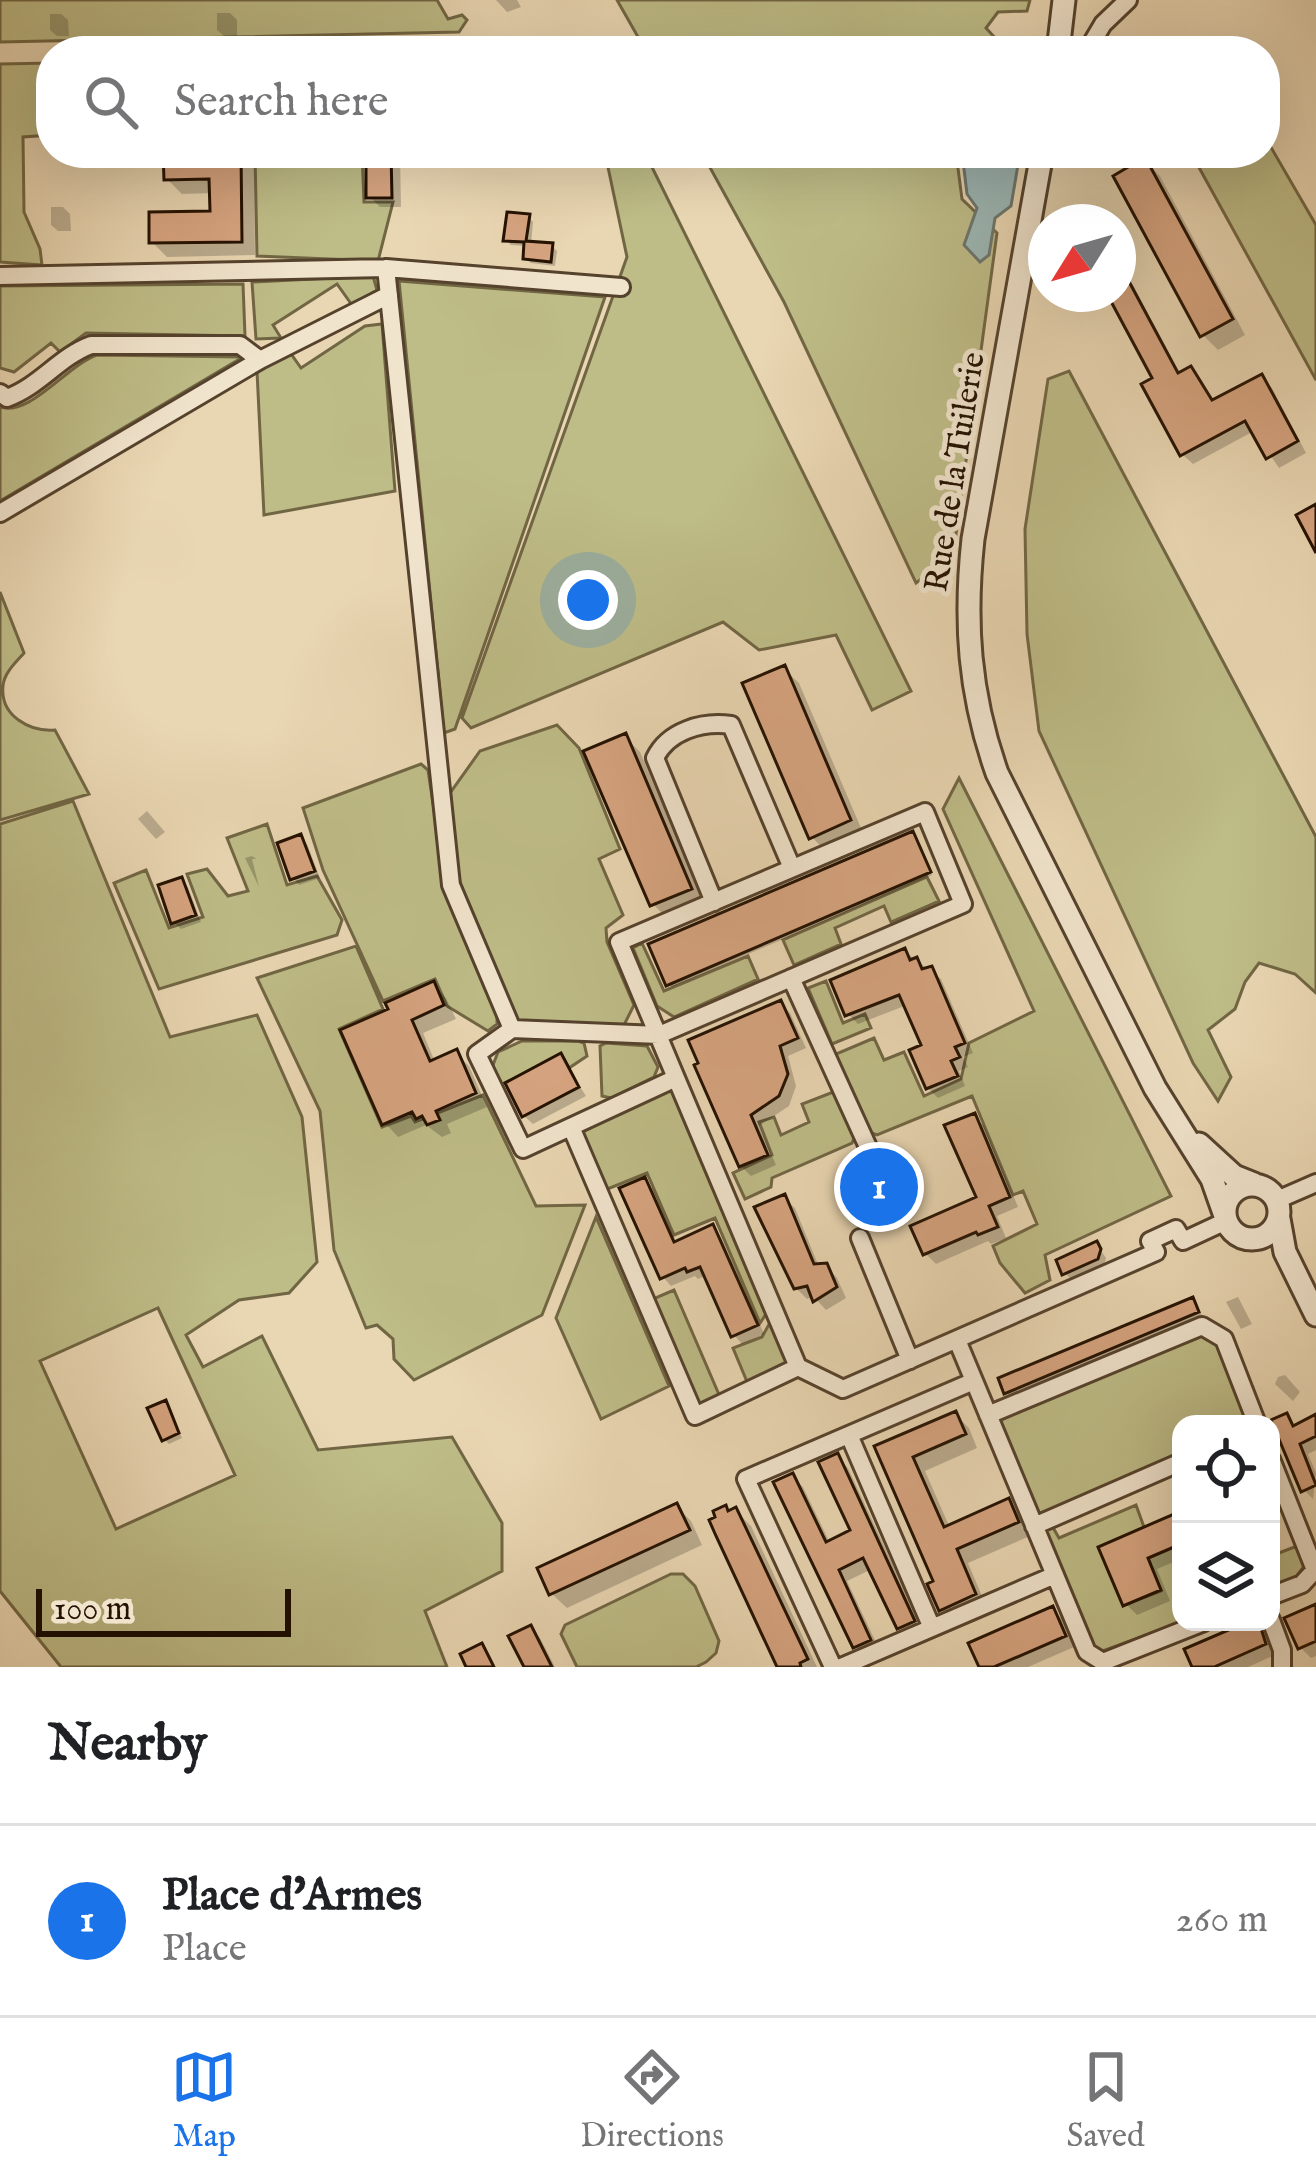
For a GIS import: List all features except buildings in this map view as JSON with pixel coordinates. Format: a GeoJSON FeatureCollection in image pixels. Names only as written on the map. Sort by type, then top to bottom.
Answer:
{"type":"FeatureCollection","features":[{"type":"Feature","properties":{"kind":"street"},"geometry":{"type":"LineString","coordinates":[[1060,36],[1064,0]]}},
{"type":"Feature","properties":{"kind":"street"},"geometry":{"type":"LineString","coordinates":[[1098,36],[1128,0]]}},
{"type":"Feature","properties":{"kind":"street","name":"Rue de la Tuilerie"},"geometry":{"type":"LineString","coordinates":[[1039,168],[973,539],[968,588],[970,670],[979,722],[997,773],[1107,996],[1212,1179],[1225,1217]]}},
{"type":"Feature","properties":{"kind":"street"},"geometry":{"type":"LineString","coordinates":[[386,268],[451,885],[512,1029]]}},
{"type":"Feature","properties":{"kind":"street"},"geometry":{"type":"LineString","coordinates":[[0,276],[386,268],[621,287]]}},
{"type":"Feature","properties":{"kind":"street"},"geometry":{"type":"LineString","coordinates":[[0,513],[260,361],[389,295]]}},
{"type":"Feature","properties":{"kind":"street"},"geometry":{"type":"LineString","coordinates":[[0,394],[7,398],[26,391],[77,350],[91,345],[240,346],[260,361]]}},
{"type":"Feature","properties":{"kind":"street"},"geometry":{"type":"LineString","coordinates":[[714,902],[655,758],[663,742],[709,722],[731,725],[793,868]]}},
{"type":"Feature","properties":{"kind":"street"},"geometry":{"type":"LineString","coordinates":[[676,1078],[523,1149],[477,1054],[512,1029],[659,1035],[963,904],[925,812],[619,941],[659,1035],[676,1078],[798,1367],[842,1389],[1156,1252],[1150,1241],[1176,1229],[1183,1240],[1225,1217],[1234,1191],[1254,1184],[1268,1189],[1278,1210],[1286,1252],[1311,1306]]}},
{"type":"Feature","properties":{"kind":"street"},"geometry":{"type":"LineString","coordinates":[[791,978],[868,1147]]}},
{"type":"Feature","properties":{"kind":"street","name":"Rue de la Tuilerie"},"geometry":{"type":"LineString","coordinates":[[1173,1118],[1234,1176],[1254,1184]]}},
{"type":"Feature","properties":{"kind":"street"},"geometry":{"type":"LineString","coordinates":[[571,1127],[695,1415],[798,1367]]}},
{"type":"Feature","properties":{"kind":"street"},"geometry":{"type":"LineString","coordinates":[[1243,1238],[1268,1234],[1278,1210],[1316,1183]]}},
{"type":"Feature","properties":{"kind":"street"},"geometry":{"type":"LineString","coordinates":[[1225,1217],[1281,1269],[1311,1306]]}},
{"type":"Feature","properties":{"kind":"street"},"geometry":{"type":"LineString","coordinates":[[860,1238],[910,1360]]}},
{"type":"Feature","properties":{"kind":"street"},"geometry":{"type":"LineString","coordinates":[[988,1415],[1202,1326],[1223,1340],[1253,1415]]}},
{"type":"Feature","properties":{"kind":"street"},"geometry":{"type":"LineString","coordinates":[[957,1340],[1087,1652],[1102,1662],[1181,1631]]}},
{"type":"Feature","properties":{"kind":"street"},"geometry":{"type":"LineString","coordinates":[[974,1381],[746,1479],[837,1667],[1055,1576]]}},
{"type":"Feature","properties":{"kind":"street"},"geometry":{"type":"LineString","coordinates":[[849,1435],[932,1628]]}},
{"type":"Feature","properties":{"kind":"street"},"geometry":{"type":"LineString","coordinates":[[1034,1526],[1172,1466]]}},
{"type":"Feature","properties":{"kind":"street"},"geometry":{"type":"LineString","coordinates":[[1280,1482],[1315,1570],[1301,1584],[1280,1592]]}},
{"type":"Feature","properties":{"kind":"street"},"geometry":{"type":"LineString","coordinates":[[1275,1631],[1282,1667]]}},
{"type":"Feature","properties":{"kind":"shaded area"},"geometry":{"type":"Polygon","coordinates":[[[0,0],[437,0],[448,19],[462,15],[467,20],[459,32],[36,36],[36,41],[0,42],[0,0]]]}},
{"type":"Feature","properties":{"kind":"shaded area"},"geometry":{"type":"Polygon","coordinates":[[[617,0],[1030,0],[1027,11],[998,12],[986,28],[993,36],[637,36],[617,0]]]}},
{"type":"Feature","properties":{"kind":"shaded area"},"geometry":{"type":"Polygon","coordinates":[[[36,63],[36,136],[23,137],[24,212],[42,265],[0,262],[0,64],[36,63]]]}},
{"type":"Feature","properties":{"kind":"shaded area"},"geometry":{"type":"Polygon","coordinates":[[[1280,163],[1316,225],[1316,380],[1199,168],[1280,168],[1280,163]]]}},
{"type":"Feature","properties":{"kind":"shaded area"},"geometry":{"type":"Polygon","coordinates":[[[255,168],[363,168],[364,202],[393,202],[378,261],[257,256],[255,168]]]}},
{"type":"Feature","properties":{"kind":"shaded area"},"geometry":{"type":"Polygon","coordinates":[[[608,168],[652,168],[911,691],[872,710],[836,635],[759,650],[723,622],[471,728],[462,718],[627,257],[608,168]]]}},
{"type":"Feature","properties":{"kind":"shaded area"},"geometry":{"type":"Polygon","coordinates":[[[710,168],[958,168],[962,199],[997,233],[953,556],[916,583],[784,302],[710,168]]]}},
{"type":"Feature","properties":{"kind":"shaded area"},"geometry":{"type":"Polygon","coordinates":[[[373,276],[377,290],[352,305],[337,284],[273,325],[281,338],[256,339],[252,282],[373,276]]]}},
{"type":"Feature","properties":{"kind":"shaded area"},"geometry":{"type":"Polygon","coordinates":[[[399,281],[605,297],[455,729],[444,733],[399,281]]]}},
{"type":"Feature","properties":{"kind":"shaded area"},"geometry":{"type":"Polygon","coordinates":[[[243,284],[245,336],[86,333],[60,352],[51,343],[14,372],[0,368],[0,286],[243,284]]]}},
{"type":"Feature","properties":{"kind":"shaded area"},"geometry":{"type":"Polygon","coordinates":[[[382,324],[395,491],[264,515],[257,371],[289,351],[301,368],[365,326],[382,324]]]}},
{"type":"Feature","properties":{"kind":"shaded area"},"geometry":{"type":"Polygon","coordinates":[[[97,355],[243,357],[0,501],[0,407],[12,408],[36,398],[97,355]]]}},
{"type":"Feature","properties":{"kind":"shaded area"},"geometry":{"type":"Polygon","coordinates":[[[1069,371],[1316,837],[1316,993],[1295,974],[1259,963],[1245,982],[1235,1009],[1208,1030],[1231,1077],[1218,1101],[1193,1063],[1039,731],[1027,634],[1025,529],[1048,379],[1069,371]]]}},
{"type":"Feature","properties":{"kind":"shaded area"},"geometry":{"type":"Polygon","coordinates":[[[0,592],[24,653],[4,681],[6,706],[27,725],[55,730],[89,794],[0,820],[0,592]]]}},
{"type":"Feature","properties":{"kind":"shaded area"},"geometry":{"type":"Polygon","coordinates":[[[557,725],[579,748],[620,849],[599,859],[623,915],[606,928],[607,942],[634,1005],[624,1025],[524,1026],[516,1018],[460,883],[448,796],[480,751],[557,725]]]}},
{"type":"Feature","properties":{"kind":"shaded area"},"geometry":{"type":"Polygon","coordinates":[[[421,764],[428,770],[447,897],[497,1007],[497,1024],[488,1031],[447,1006],[435,979],[383,1001],[323,870],[303,808],[421,764]]]}},
{"type":"Feature","properties":{"kind":"shaded area"},"geometry":{"type":"Polygon","coordinates":[[[959,778],[1171,1196],[1045,1255],[1050,1280],[1025,1293],[1000,1263],[993,1246],[1037,1224],[1023,1191],[1013,1195],[972,1096],[877,1135],[869,1132],[836,1054],[874,1038],[884,1060],[904,1052],[924,1096],[961,1079],[969,1043],[1034,1011],[943,809],[959,778]]]}},
{"type":"Feature","properties":{"kind":"shaded area"},"geometry":{"type":"Polygon","coordinates":[[[73,801],[170,1037],[257,1015],[302,1117],[317,1262],[289,1293],[239,1300],[186,1335],[203,1367],[262,1336],[318,1450],[452,1437],[502,1523],[502,1571],[425,1611],[447,1667],[61,1667],[0,1591],[0,824],[73,801]],[[158,1308],[40,1361],[116,1529],[235,1475],[158,1308]]]}},
{"type":"Feature","properties":{"kind":"shaded area"},"geometry":{"type":"Polygon","coordinates":[[[267,824],[287,885],[317,876],[342,920],[337,935],[159,989],[114,883],[146,870],[169,928],[203,917],[187,874],[207,869],[228,896],[248,891],[227,838],[267,824]]]}},
{"type":"Feature","properties":{"kind":"shaded area"},"geometry":{"type":"Polygon","coordinates":[[[927,877],[939,901],[891,922],[884,906],[835,928],[841,944],[794,965],[783,940],[927,877]]]}},
{"type":"Feature","properties":{"kind":"shaded area"},"geometry":{"type":"Polygon","coordinates":[[[642,943],[664,991],[748,956],[758,979],[674,1017],[657,1006],[633,948],[642,943]]]}},
{"type":"Feature","properties":{"kind":"shaded area"},"geometry":{"type":"Polygon","coordinates":[[[356,946],[383,1009],[339,1029],[382,1127],[411,1116],[415,1122],[483,1095],[536,1206],[585,1205],[542,1315],[414,1380],[394,1359],[393,1339],[377,1325],[366,1328],[334,1250],[320,1111],[257,978],[356,946]]]}},
{"type":"Feature","properties":{"kind":"shaded area"},"geometry":{"type":"Polygon","coordinates":[[[826,981],[843,1023],[865,1014],[871,1028],[832,1044],[808,988],[826,981]]]}},
{"type":"Feature","properties":{"kind":"shaded area"},"geometry":{"type":"Polygon","coordinates":[[[522,1041],[578,1041],[584,1043],[587,1056],[569,1068],[561,1054],[499,1086],[493,1065],[498,1052],[522,1041]]]}},
{"type":"Feature","properties":{"kind":"shaded area"},"geometry":{"type":"Polygon","coordinates":[[[600,1046],[647,1046],[658,1067],[654,1077],[611,1098],[602,1096],[600,1046]]]}},
{"type":"Feature","properties":{"kind":"shaded area"},"geometry":{"type":"Polygon","coordinates":[[[673,1089],[768,1311],[760,1323],[715,1218],[674,1235],[647,1173],[605,1190],[581,1131],[673,1089]]]}},
{"type":"Feature","properties":{"kind":"shaded area"},"geometry":{"type":"Polygon","coordinates":[[[836,1091],[856,1134],[852,1143],[772,1178],[771,1187],[745,1199],[733,1173],[772,1155],[759,1122],[774,1117],[781,1135],[809,1122],[802,1104],[836,1091]]]}},
{"type":"Feature","properties":{"kind":"shaded area"},"geometry":{"type":"Polygon","coordinates":[[[596,1217],[669,1386],[601,1419],[556,1318],[596,1217]]]}},
{"type":"Feature","properties":{"kind":"shaded area"},"geometry":{"type":"Polygon","coordinates":[[[674,1290],[720,1397],[699,1406],[653,1299],[674,1290]]]}},
{"type":"Feature","properties":{"kind":"shaded area"},"geometry":{"type":"Polygon","coordinates":[[[772,1319],[791,1365],[748,1384],[733,1348],[762,1337],[772,1319]]]}},
{"type":"Feature","properties":{"kind":"shaded area"},"geometry":{"type":"Polygon","coordinates":[[[1200,1336],[1217,1345],[1246,1415],[1172,1415],[1172,1458],[1038,1515],[1000,1420],[1200,1336]]]}},
{"type":"Feature","properties":{"kind":"shaded area"},"geometry":{"type":"Polygon","coordinates":[[[1136,1505],[1144,1527],[1124,1605],[1161,1591],[1148,1558],[1172,1548],[1172,1626],[1100,1652],[1042,1527],[1051,1524],[1059,1538],[1136,1505]]]}},
{"type":"Feature","properties":{"kind":"shaded area"},"geometry":{"type":"Polygon","coordinates":[[[1297,1546],[1305,1565],[1296,1577],[1280,1583],[1280,1553],[1297,1546]]]}},
{"type":"Feature","properties":{"kind":"shaded area"},"geometry":{"type":"Polygon","coordinates":[[[671,1574],[683,1574],[695,1586],[719,1641],[716,1653],[696,1667],[577,1667],[561,1634],[565,1625],[671,1574]]]}},
{"type":"Feature","properties":{"kind":"water"},"geometry":{"type":"Polygon","coordinates":[[[964,168],[1017,168],[1011,206],[995,218],[989,255],[980,262],[964,245],[977,208],[967,194],[964,168]]]}},
{"type":"Feature","properties":{"kind":"place","name":"Place d'Armes"},"geometry":{"type":"Point","coordinates":[879,1187]}}]}
